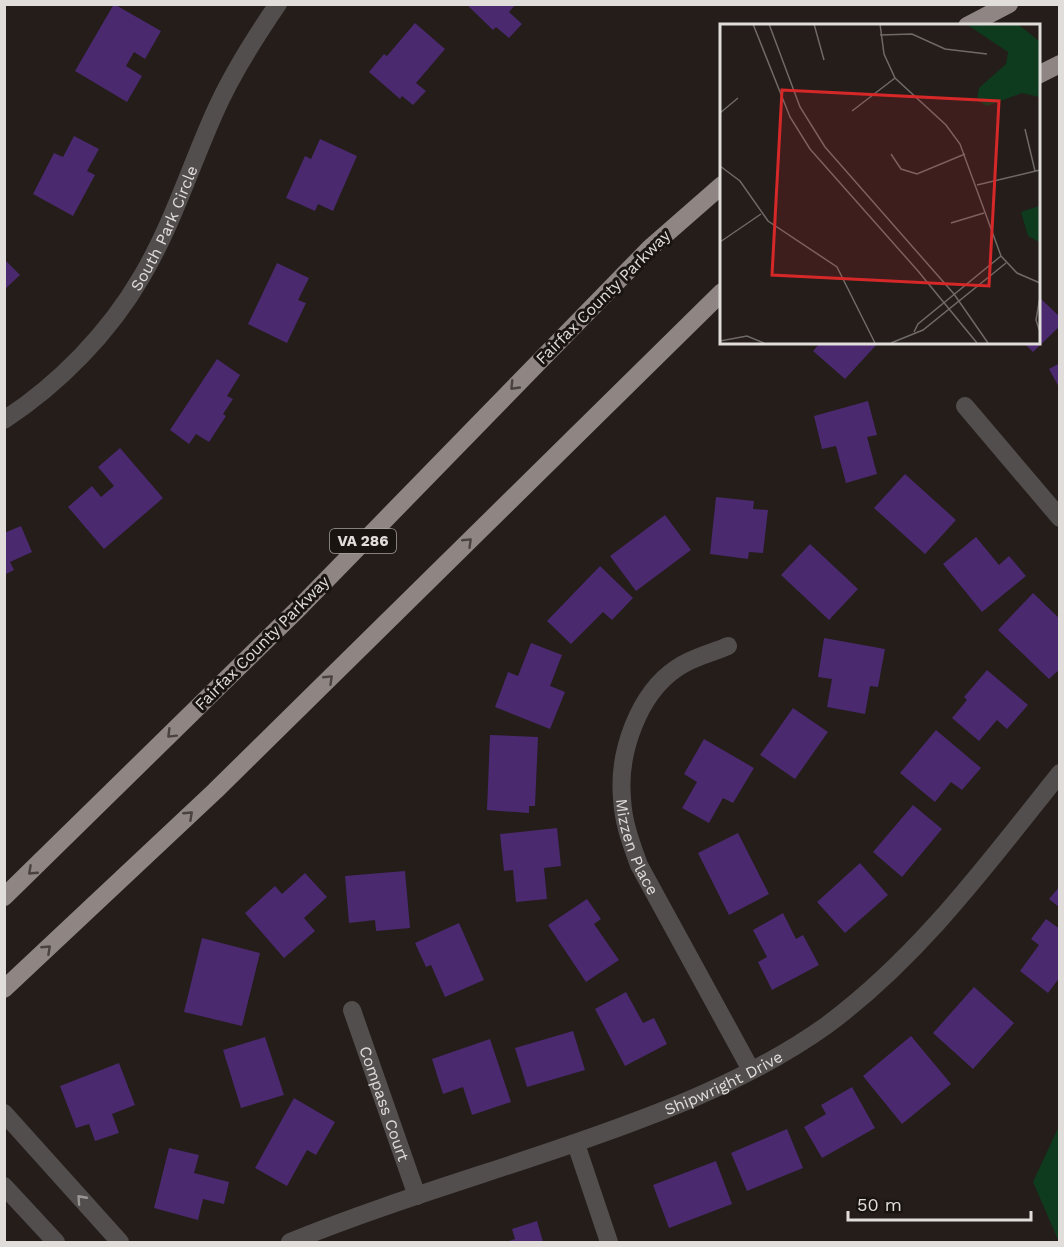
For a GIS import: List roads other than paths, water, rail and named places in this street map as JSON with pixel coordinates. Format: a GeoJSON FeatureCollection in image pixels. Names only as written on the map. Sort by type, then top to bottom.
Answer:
{"type":"FeatureCollection","features":[{"type":"Feature","properties":{"kind":"highway"},"geometry":{"type":"LineString","coordinates":[[972,24],[1009,4]]}},
{"type":"Feature","properties":{"kind":"highway"},"geometry":{"type":"LineString","coordinates":[[1040,74],[1059,64]]}},
{"type":"Feature","properties":{"kind":"highway","name":"Fairfax County Parkway"},"geometry":{"type":"LineString","coordinates":[[4,897],[300,607],[651,248],[720,187]]}},
{"type":"Feature","properties":{"kind":"highway"},"geometry":{"type":"LineString","coordinates":[[4,989],[215,791],[720,294]]}},
{"type":"Feature","properties":{"kind":"street","name":"South Park Circle"},"geometry":{"type":"LineString","coordinates":[[4,420],[68,370],[106,328],[142,278],[172,219],[214,114],[235,70],[278,4]]}},
{"type":"Feature","properties":{"kind":"street"},"geometry":{"type":"LineString","coordinates":[[965,406],[1059,518]]}},
{"type":"Feature","properties":{"kind":"street","name":"Mizzen Place"},"geometry":{"type":"LineString","coordinates":[[728,646],[674,669],[660,682],[644,704],[629,739],[622,768],[621,797],[626,831],[639,865],[751,1070]]}},
{"type":"Feature","properties":{"kind":"street","name":"Shipwright Drive"},"geometry":{"type":"LineString","coordinates":[[290,1242],[417,1196],[576,1144],[689,1102],[751,1070],[826,1025],[868,993],[911,952],[966,892],[1059,773]]}},
{"type":"Feature","properties":{"kind":"street","name":"Compass Court"},"geometry":{"type":"LineString","coordinates":[[352,1010],[417,1196]]}},
{"type":"Feature","properties":{"kind":"street"},"geometry":{"type":"LineString","coordinates":[[4,1113],[120,1242]]}},
{"type":"Feature","properties":{"kind":"street"},"geometry":{"type":"LineString","coordinates":[[576,1144],[609,1242]]}},
{"type":"Feature","properties":{"kind":"street"},"geometry":{"type":"LineString","coordinates":[[4,1186],[56,1242]]}}]}
